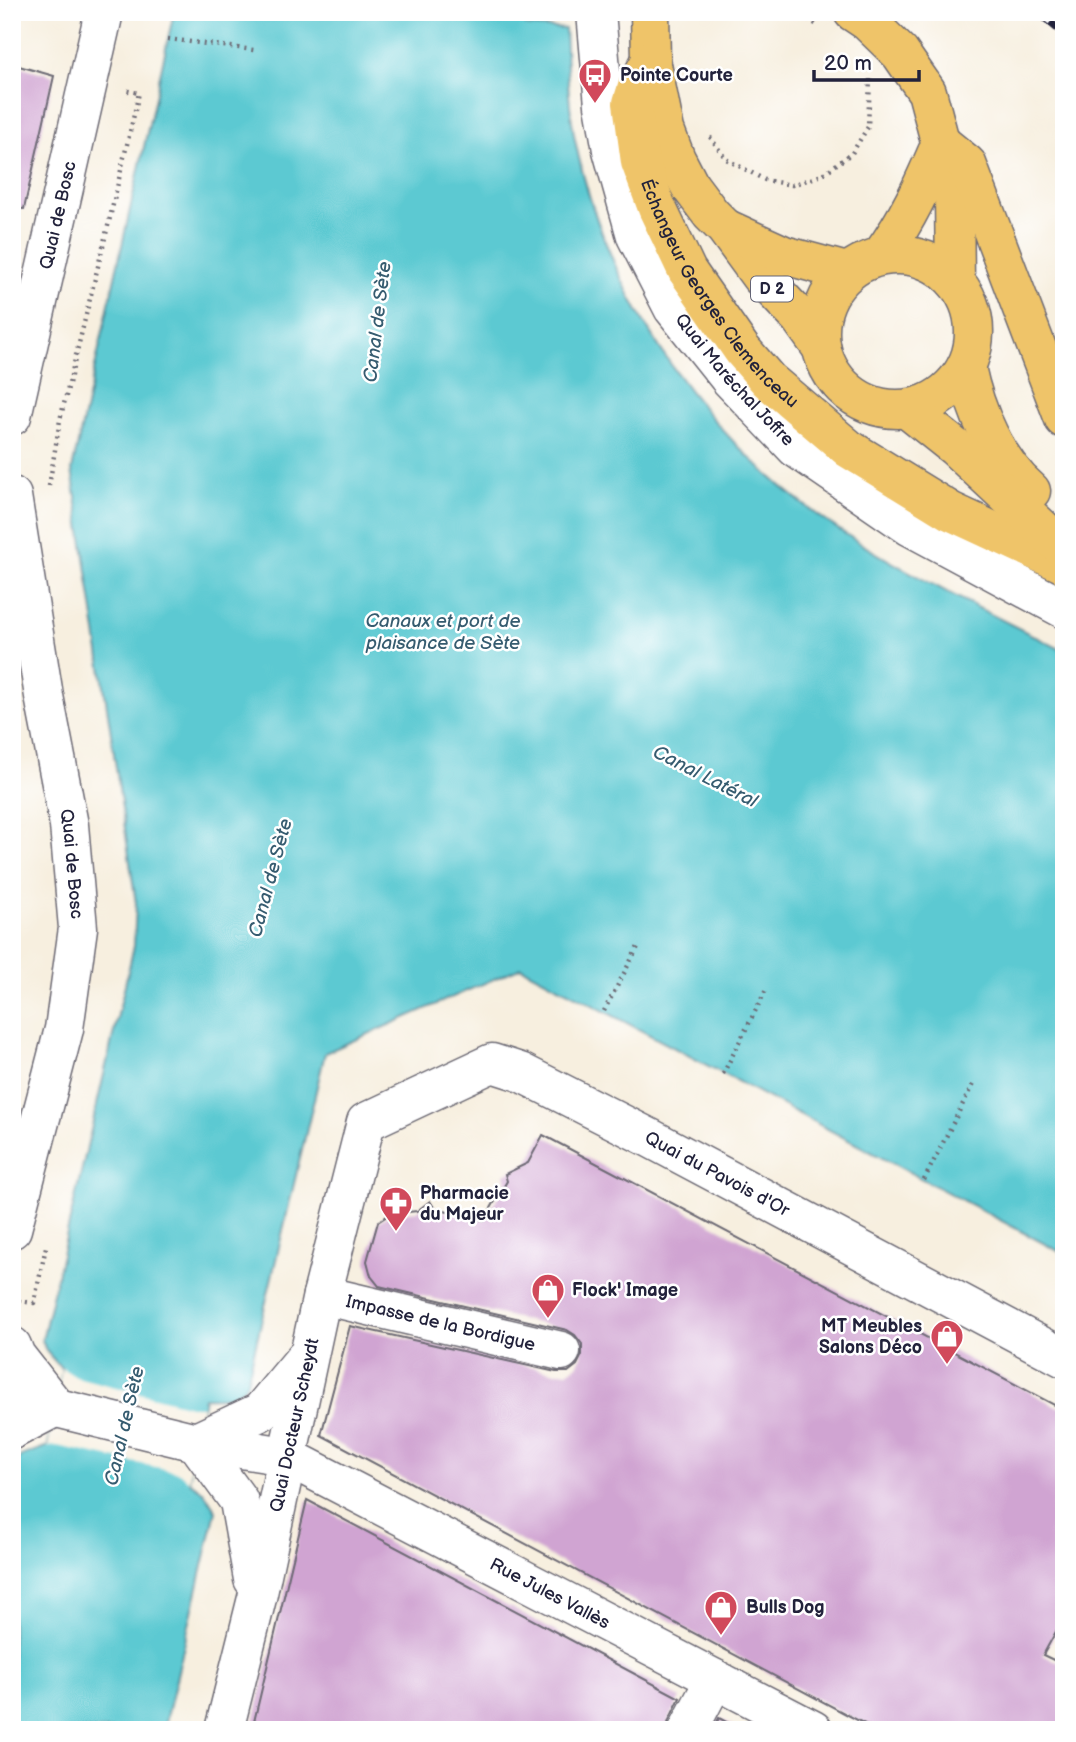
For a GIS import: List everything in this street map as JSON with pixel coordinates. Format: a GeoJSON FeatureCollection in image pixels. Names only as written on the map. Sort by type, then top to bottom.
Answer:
{"type":"FeatureCollection","features":[{"type":"Feature","properties":{"kind":"main road","name":"D 2"},"geometry":{"type":"LineString","coordinates":[[650,12],[650,60]]}},
{"type":"Feature","properties":{"kind":"main road"},"geometry":{"type":"LineString","coordinates":[[836,19],[868,22],[900,52],[927,92],[954,194],[956,281]]}},
{"type":"Feature","properties":{"kind":"main road","name":"Échangeur Georges Clemenceau"},"geometry":{"type":"LineString","coordinates":[[650,60],[665,130],[690,186],[760,276],[800,318],[821,347]]}},
{"type":"Feature","properties":{"kind":"main road","name":"Échangeur Georges Clemenceau"},"geometry":{"type":"LineString","coordinates":[[650,60],[632,103],[640,162],[657,208],[687,271],[742,350],[768,380],[849,449],[950,511],[1064,564]]}},
{"type":"Feature","properties":{"kind":"main road"},"geometry":{"type":"LineString","coordinates":[[864,264],[901,254],[922,258],[940,267],[956,281],[968,300],[974,323],[974,346],[966,367],[951,388],[926,405],[889,410],[872,406],[851,395],[826,364],[821,347],[821,316],[828,296],[902,227],[917,200],[941,143]]}},
{"type":"Feature","properties":{"kind":"main road"},"geometry":{"type":"LineString","coordinates":[[941,143],[967,164],[1064,419]]}},
{"type":"Feature","properties":{"kind":"main road","name":"Échangeur Georges Clemenceau"},"geometry":{"type":"LineString","coordinates":[[725,228],[784,255],[864,264]]}},
{"type":"Feature","properties":{"kind":"main road"},"geometry":{"type":"LineString","coordinates":[[966,367],[971,391],[994,444],[1021,483],[1064,520]]}},
{"type":"Feature","properties":{"kind":"main road"},"geometry":{"type":"LineString","coordinates":[[907,409],[956,448],[1064,549]]}},
{"type":"Feature","properties":{"kind":"street","name":"Quai de Bosc"},"geometry":{"type":"LineString","coordinates":[[12,416],[104,12]]}},
{"type":"Feature","properties":{"kind":"street","name":"Quai Maréchal Joffre"},"geometry":{"type":"LineString","coordinates":[[596,12],[604,105],[612,150],[636,236],[673,308],[729,378],[796,448],[911,527],[1064,609]]}},
{"type":"Feature","properties":{"kind":"street","name":"Quai de Bosc"},"geometry":{"type":"LineString","coordinates":[[12,496],[44,696],[69,825],[78,928],[64,1029],[12,1229]]}},
{"type":"Feature","properties":{"kind":"street","name":"Quai du Pavois d'Or"},"geometry":{"type":"LineString","coordinates":[[366,1122],[492,1063],[520,1072],[1064,1358]]}},
{"type":"Feature","properties":{"kind":"street","name":"Quai Docteur Scheydt"},"geometry":{"type":"LineString","coordinates":[[224,1730],[257,1598],[322,1295],[366,1122]]}},
{"type":"Feature","properties":{"kind":"street","name":"Impasse de la Bordigue"},"geometry":{"type":"LineString","coordinates":[[322,1295],[561,1351]]}},
{"type":"Feature","properties":{"kind":"street"},"geometry":{"type":"LineString","coordinates":[[12,1346],[16,1356],[56,1407],[12,1430]]}},
{"type":"Feature","properties":{"kind":"street"},"geometry":{"type":"LineString","coordinates":[[257,1598],[239,1501],[196,1442],[261,1412],[309,1354]]}},
{"type":"Feature","properties":{"kind":"street","name":"Rue Jules Vallès"},"geometry":{"type":"LineString","coordinates":[[12,1398],[196,1442],[286,1456],[813,1730]]}},
{"type":"Feature","properties":{"kind":"street"},"geometry":{"type":"LineString","coordinates":[[688,1730],[715,1679]]}},
{"type":"Feature","properties":{"kind":"path"},"geometry":{"type":"LineString","coordinates":[[796,12],[836,19]]}},
{"type":"Feature","properties":{"kind":"path"},"geometry":{"type":"LineString","coordinates":[[168,39],[254,50]]}},
{"type":"Feature","properties":{"kind":"path"},"geometry":{"type":"LineString","coordinates":[[705,130],[726,159],[765,180],[792,185],[822,175],[852,153],[868,127],[872,81],[865,71]]}},
{"type":"Feature","properties":{"kind":"path"},"geometry":{"type":"LineString","coordinates":[[604,1011],[640,943]]}},
{"type":"Feature","properties":{"kind":"path"},"geometry":{"type":"LineString","coordinates":[[723,1074],[766,990]]}},
{"type":"Feature","properties":{"kind":"path"},"geometry":{"type":"LineString","coordinates":[[924,1180],[974,1082]]}},
{"type":"Feature","properties":{"kind":"water","name":"Canaux et port de plaisance de Sète"},"geometry":{"type":"Polygon","coordinates":[[[174,12],[520,12],[522,21],[527,26],[565,29],[575,140],[590,197],[610,252],[634,305],[664,354],[698,401],[737,445],[779,485],[826,521],[913,574],[1064,651],[1064,1254],[521,967],[325,1053],[247,1382],[234,1395],[204,1397],[189,1481],[204,1492],[216,1511],[164,1730],[12,1730],[12,1465],[21,1456],[48,1446],[62,1369],[46,1351],[42,1340],[134,946],[136,903],[72,470],[174,12]]]}},
{"type":"Feature","properties":{"kind":"pier"},"geometry":{"type":"Polygon","coordinates":[[[62,1368],[76,1377],[190,1406],[202,1406],[189,1481],[179,1472],[57,1446],[48,1447],[62,1368]]]}},
{"type":"Feature","properties":{"kind":"building"},"geometry":{"type":"Polygon","coordinates":[[[12,64],[54,76],[24,209],[12,208],[12,64]]]}},
{"type":"Feature","properties":{"kind":"building"},"geometry":{"type":"Polygon","coordinates":[[[543,1135],[1064,1410],[1064,1617],[1043,1655],[1064,1665],[1064,1730],[876,1730],[321,1435],[350,1326],[556,1372],[568,1372],[577,1365],[582,1355],[582,1344],[567,1330],[379,1286],[371,1276],[367,1261],[378,1222],[390,1214],[417,1211],[430,1201],[435,1209],[484,1220],[507,1181],[505,1174],[528,1163],[543,1135]]]}},
{"type":"Feature","properties":{"kind":"building"},"geometry":{"type":"Polygon","coordinates":[[[307,1500],[680,1698],[666,1730],[252,1730],[307,1500]]]}},
{"type":"Feature","properties":{"kind":"building"},"geometry":{"type":"Polygon","coordinates":[[[719,1718],[741,1730],[713,1730],[719,1718]]]}},
{"type":"Feature","properties":{"kind":"railway"},"geometry":{"type":"LineString","coordinates":[[1038,12],[1064,34]]}},
{"type":"Feature","properties":{"kind":"place","name":"Pointe Courte"},"geometry":{"type":"Point","coordinates":[595,105]}},
{"type":"Feature","properties":{"kind":"place","name":"Pharmacie du Majeur"},"geometry":{"type":"Point","coordinates":[396,1233]}},
{"type":"Feature","properties":{"kind":"place","name":"Flock' Image"},"geometry":{"type":"Point","coordinates":[548,1320]}},
{"type":"Feature","properties":{"kind":"place","name":"MT Meubles Salons Déco"},"geometry":{"type":"Point","coordinates":[947,1366]}},
{"type":"Feature","properties":{"kind":"place","name":"Bulls Dog"},"geometry":{"type":"Point","coordinates":[721,1637]}},
{"type":"Feature","properties":{"kind":"water label","name":"Canal de Sète"},"geometry":{"type":"Point","coordinates":[378,322]}},
{"type":"Feature","properties":{"kind":"water label","name":"Canal Latéral"},"geometry":{"type":"Point","coordinates":[705,777]}},
{"type":"Feature","properties":{"kind":"water label","name":"Canal de Sète"},"geometry":{"type":"Point","coordinates":[271,878]}},
{"type":"Feature","properties":{"kind":"water label","name":"Canal de Sète"},"geometry":{"type":"Point","coordinates":[125,1426]}}]}
